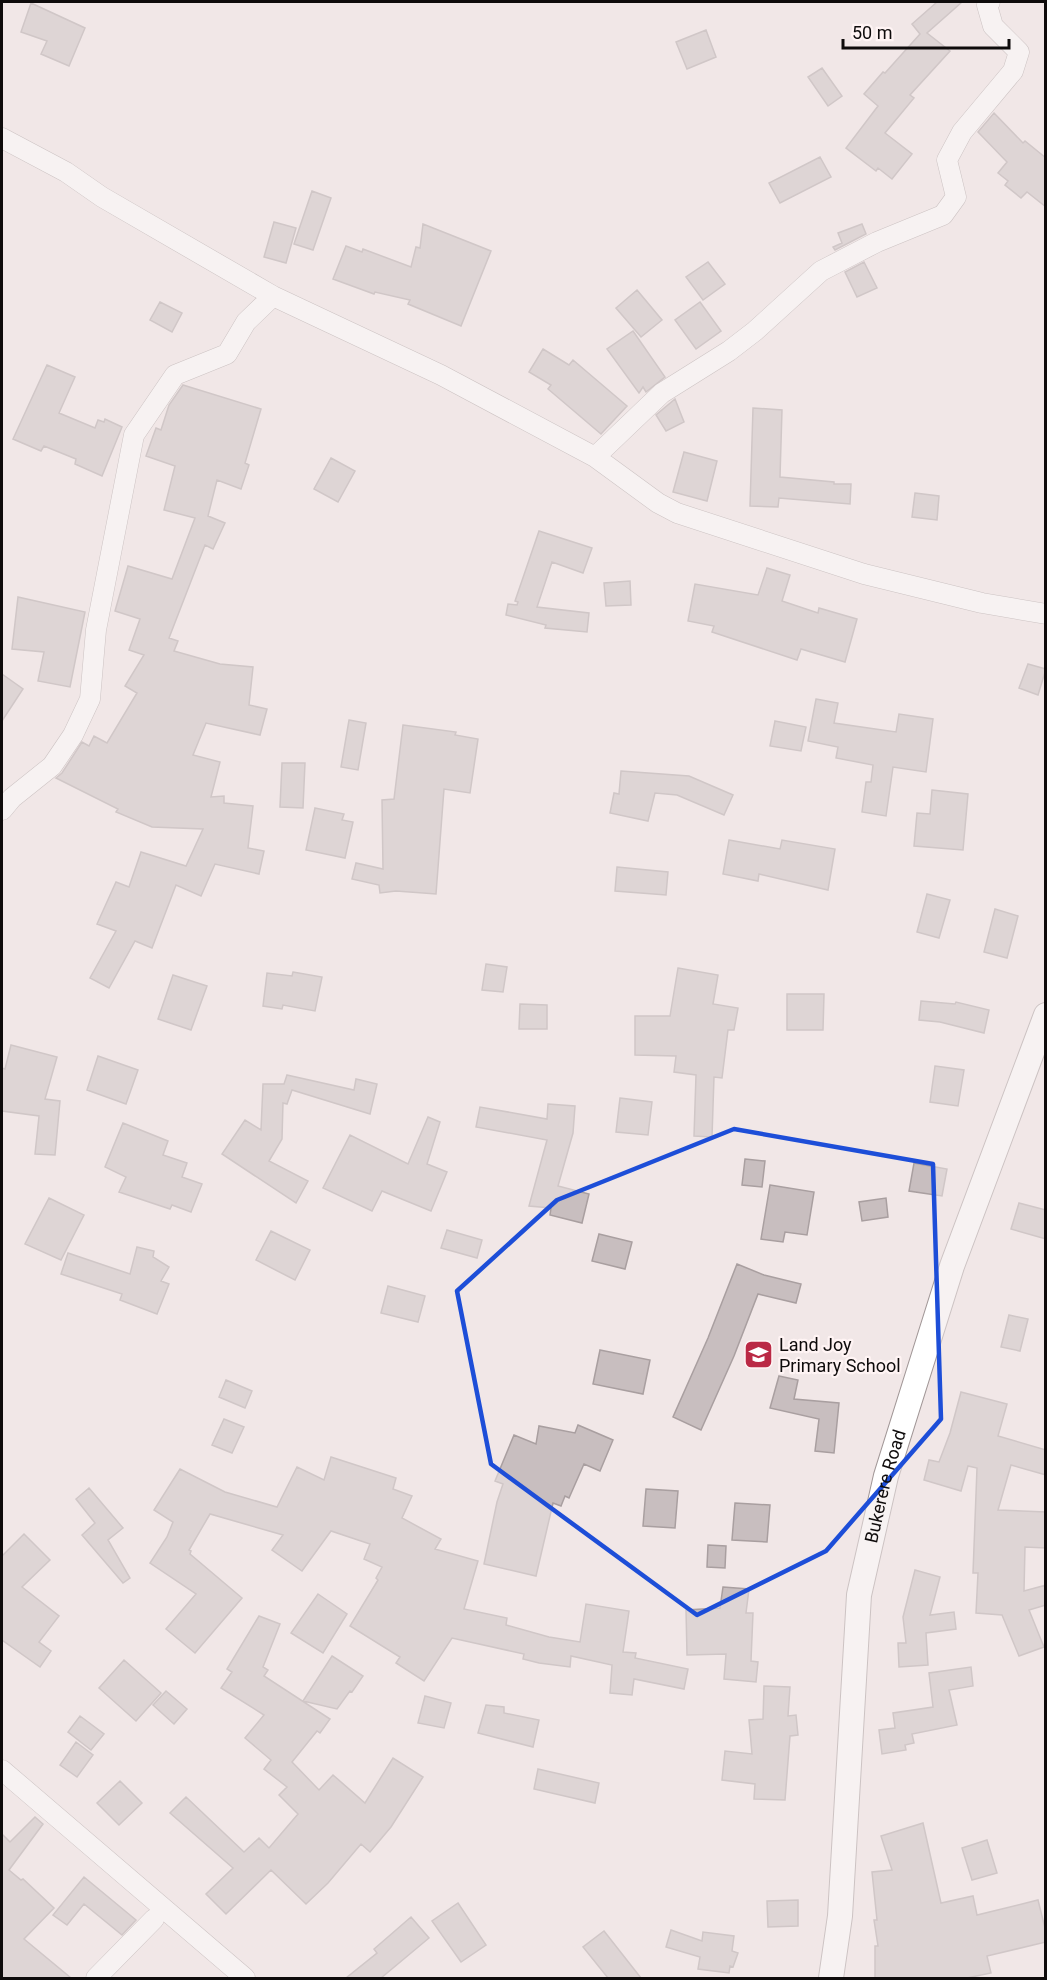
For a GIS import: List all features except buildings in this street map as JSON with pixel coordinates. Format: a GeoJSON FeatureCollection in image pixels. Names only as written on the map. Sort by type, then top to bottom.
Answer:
{"type":"FeatureCollection","features":[{"type":"Feature","properties":{"kind":"street"},"geometry":{"type":"LineString","coordinates":[[595,457],[662,393],[729,351],[755,331],[821,271],[877,242],[943,215],[957,197],[947,160],[962,132],[1013,71],[1019,52],[993,26],[987,5],[990,2]]}},
{"type":"Feature","properties":{"kind":"street"},"geometry":{"type":"LineString","coordinates":[[2,138],[66,172],[102,197],[273,296],[441,375],[595,457],[658,503],[677,513],[864,574],[982,603],[1046,614]]}},
{"type":"Feature","properties":{"kind":"street"},"geometry":{"type":"LineString","coordinates":[[2,810],[12,798],[51,766],[73,735],[90,699],[96,630],[134,435],[175,375],[227,354],[246,322],[273,296]]}},
{"type":"Feature","properties":{"kind":"street","name":"Bukerere Road"},"geometry":{"type":"LineString","coordinates":[[831,1978],[840,1916],[860,1595],[878,1509],[886,1476],[952,1266],[1046,1015]]}},
{"type":"Feature","properties":{"kind":"street"},"geometry":{"type":"LineString","coordinates":[[2,1770],[245,1978]]}},
{"type":"Feature","properties":{"kind":"street"},"geometry":{"type":"LineString","coordinates":[[96,1978],[154,1919]]}},
{"type":"Feature","properties":{"kind":"highlighted area"},"geometry":{"type":"Polygon","coordinates":[[[734,1129],[933,1164],[941,1419],[826,1551],[697,1615],[491,1464],[457,1291],[557,1200],[734,1129]]]}},
{"type":"Feature","properties":{"kind":"place","name":"Land Joy Primary School"},"geometry":{"type":"Point","coordinates":[758,1355]}}]}
